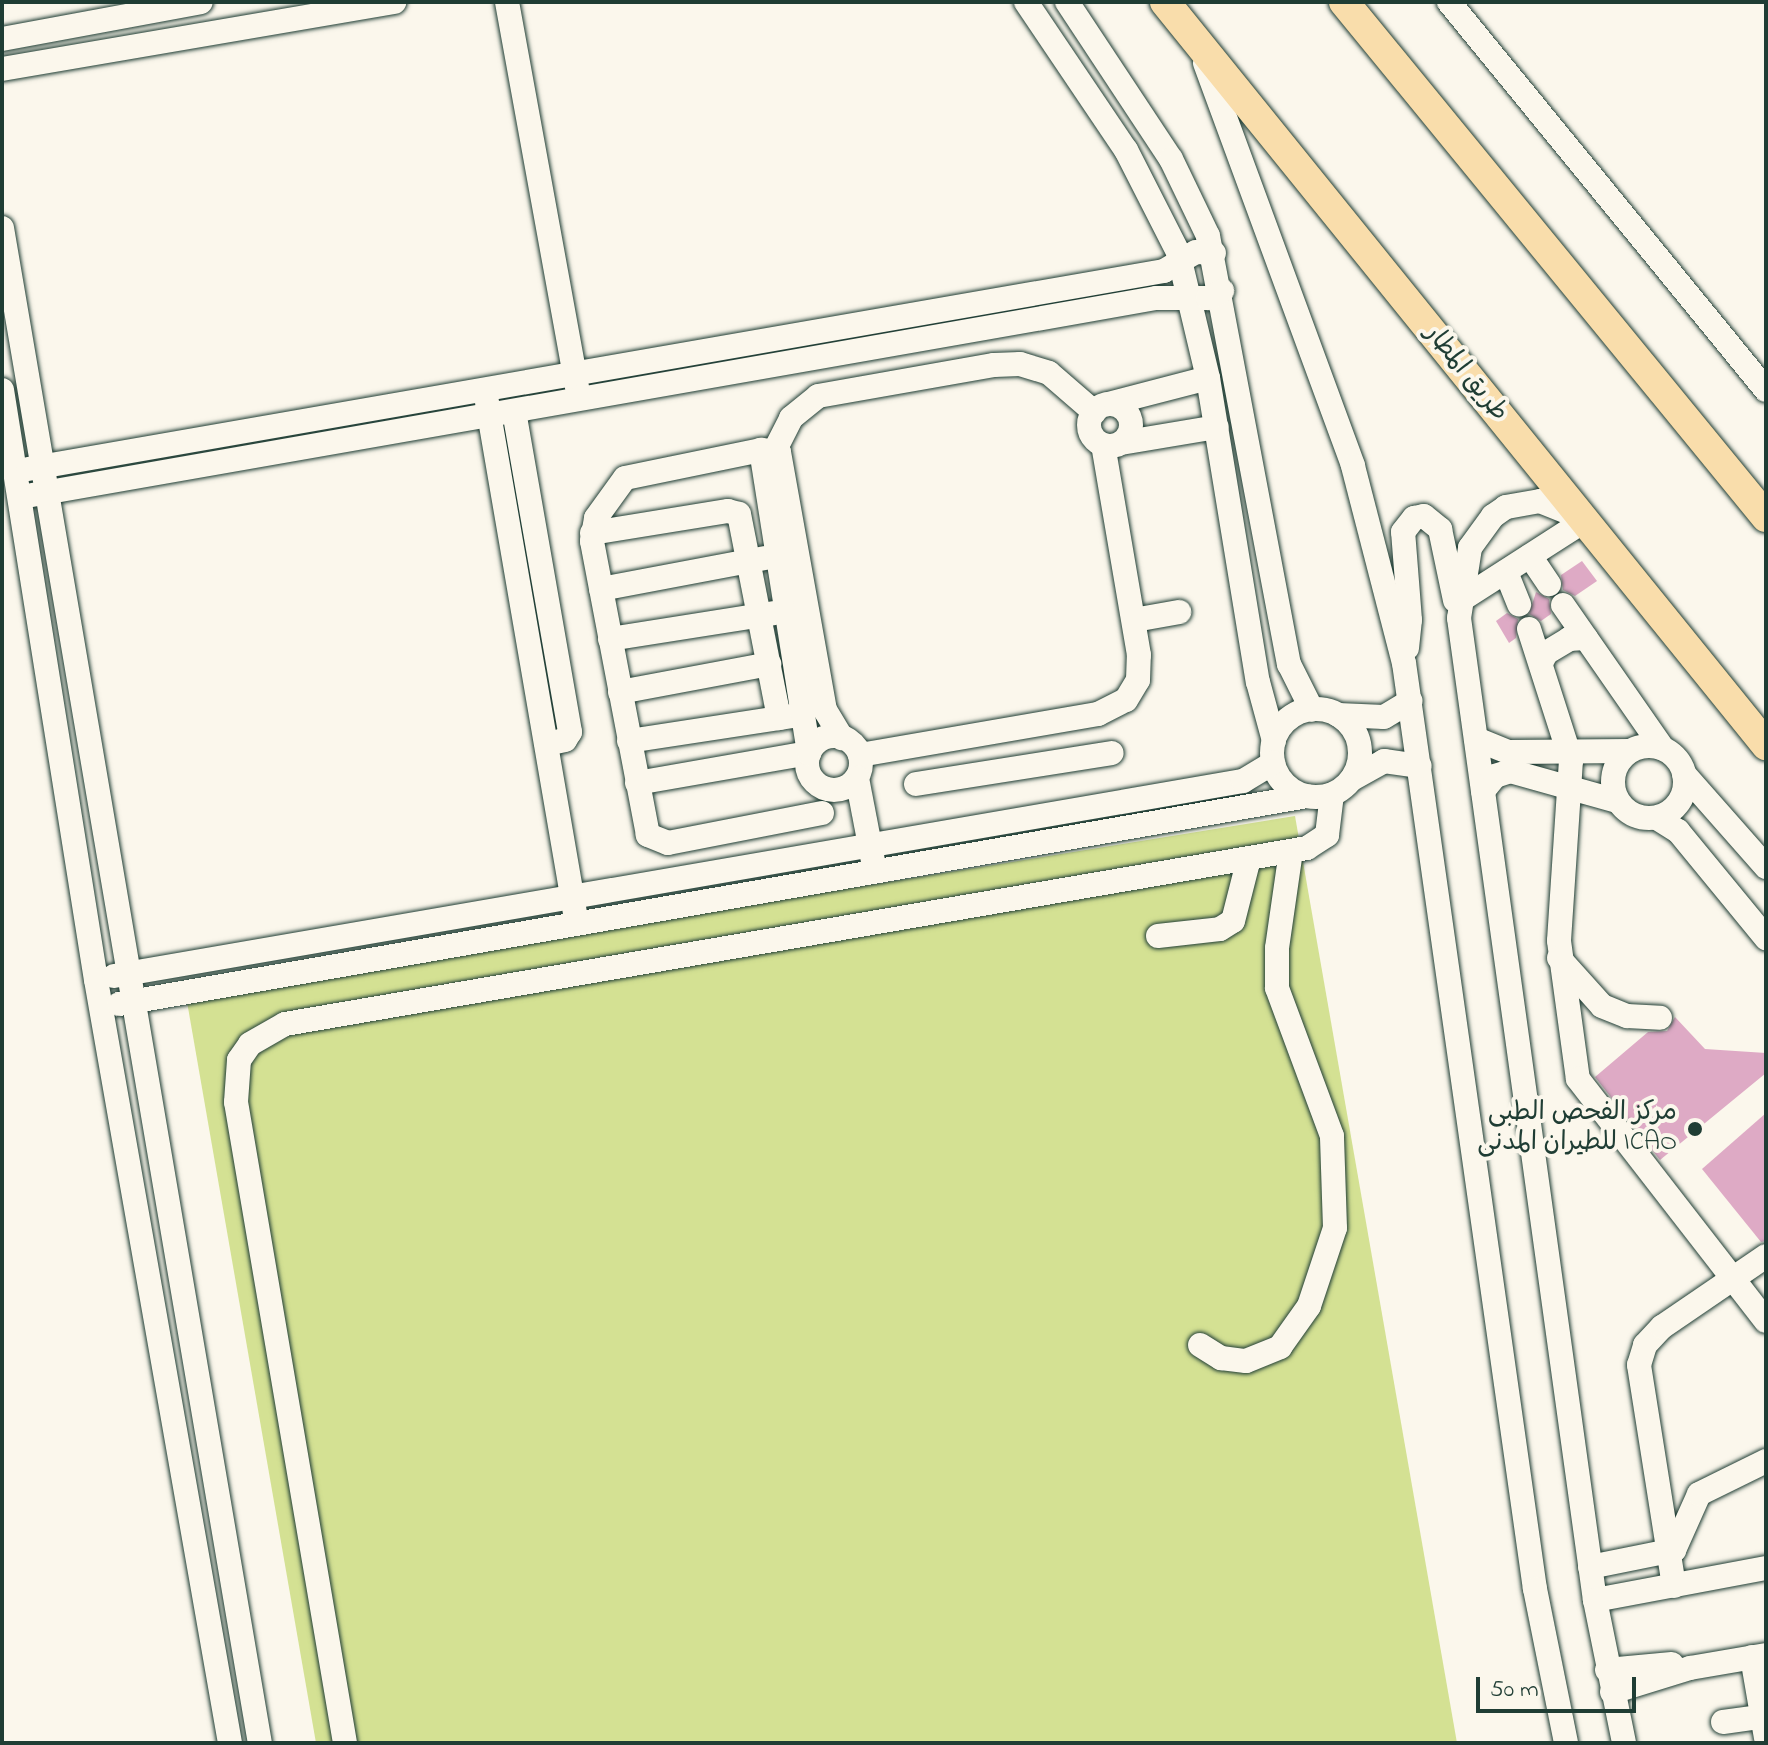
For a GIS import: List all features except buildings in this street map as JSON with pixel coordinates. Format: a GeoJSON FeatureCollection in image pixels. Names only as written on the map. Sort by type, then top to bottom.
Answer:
{"type":"FeatureCollection","features":[{"type":"Feature","properties":{"kind":"main road","name":"طريق المطار"},"geometry":{"type":"LineString","coordinates":[[1165,2],[1766,745]]}},
{"type":"Feature","properties":{"kind":"main road"},"geometry":{"type":"LineString","coordinates":[[1344,2],[1766,517]]}},
{"type":"Feature","properties":{"kind":"street"},"geometry":{"type":"LineString","coordinates":[[2,39],[201,2]]}},
{"type":"Feature","properties":{"kind":"street"},"geometry":{"type":"LineString","coordinates":[[2,69],[394,2]]}},
{"type":"Feature","properties":{"kind":"street"},"geometry":{"type":"LineString","coordinates":[[507,2],[579,399]]}},
{"type":"Feature","properties":{"kind":"street"},"geometry":{"type":"LineString","coordinates":[[1026,2],[1126,150],[1181,262],[1208,378],[1258,682],[1274,752],[1285,784],[1307,796]]}},
{"type":"Feature","properties":{"kind":"street"},"geometry":{"type":"LineString","coordinates":[[1067,2],[1171,159],[1201,215],[1214,253],[1222,291],[1289,664],[1312,710]]}},
{"type":"Feature","properties":{"kind":"street"},"geometry":{"type":"LineString","coordinates":[[1449,2],[1766,390]]}},
{"type":"Feature","properties":{"kind":"street"},"geometry":{"type":"LineString","coordinates":[[1187,29],[1236,138],[1336,413],[1369,518],[1404,663],[1535,1589],[1566,1743]]}},
{"type":"Feature","properties":{"kind":"street"},"geometry":{"type":"LineString","coordinates":[[2,228],[260,1743]]}},
{"type":"Feature","properties":{"kind":"street"},"geometry":{"type":"LineString","coordinates":[[16,472],[1164,271],[1196,252],[1214,253]]}},
{"type":"Feature","properties":{"kind":"street"},"geometry":{"type":"LineString","coordinates":[[22,497],[1156,298],[1208,298],[1222,291]]}},
{"type":"Feature","properties":{"kind":"street"},"geometry":{"type":"LineString","coordinates":[[822,813],[662,843],[645,829],[592,533],[615,488],[633,474],[768,450],[791,418],[818,396],[994,365],[1020,364],[1049,373],[1101,408],[1128,415],[1130,430],[1112,444]]}},
{"type":"Feature","properties":{"kind":"street"},"geometry":{"type":"LineString","coordinates":[[1208,378],[1101,408],[1089,427],[1112,444],[1217,427]]}},
{"type":"Feature","properties":{"kind":"street"},"geometry":{"type":"LineString","coordinates":[[2,390],[22,497],[96,980],[230,1743]]}},
{"type":"Feature","properties":{"kind":"street"},"geometry":{"type":"LineString","coordinates":[[485,390],[502,413],[546,744],[577,924]]}},
{"type":"Feature","properties":{"kind":"street"},"geometry":{"type":"LineString","coordinates":[[816,784],[834,791],[858,766],[942,741],[1109,711],[1133,691],[1140,667],[1112,444]]}},
{"type":"Feature","properties":{"kind":"street"},"geometry":{"type":"LineString","coordinates":[[768,450],[783,461],[789,554],[788,610],[806,714],[808,770],[816,784],[834,879]]}},
{"type":"Feature","properties":{"kind":"street"},"geometry":{"type":"LineString","coordinates":[[1460,609],[1470,548],[1493,516],[1506,507],[1540,501],[1582,519]]}},
{"type":"Feature","properties":{"kind":"street"},"geometry":{"type":"LineString","coordinates":[[592,533],[734,511],[742,517],[779,718]]}},
{"type":"Feature","properties":{"kind":"street"},"geometry":{"type":"LineString","coordinates":[[1404,663],[1410,620],[1403,532],[1414,518],[1424,516],[1440,529],[1460,609],[1590,1567],[1624,1743]]}},
{"type":"Feature","properties":{"kind":"street"},"geometry":{"type":"LineString","coordinates":[[1460,609],[1506,572],[1582,519]]}},
{"type":"Feature","properties":{"kind":"street"},"geometry":{"type":"LineString","coordinates":[[601,589],[789,554]]}},
{"type":"Feature","properties":{"kind":"street"},"geometry":{"type":"LineString","coordinates":[[789,554],[825,710],[858,766],[875,871]]}},
{"type":"Feature","properties":{"kind":"street"},"geometry":{"type":"LineString","coordinates":[[1530,556],[1549,584]]}},
{"type":"Feature","properties":{"kind":"street"},"geometry":{"type":"LineString","coordinates":[[1506,572],[1519,604]]}},
{"type":"Feature","properties":{"kind":"street"},"geometry":{"type":"LineString","coordinates":[[1563,605],[1663,749],[1766,867]]}},
{"type":"Feature","properties":{"kind":"street"},"geometry":{"type":"LineString","coordinates":[[610,639],[788,610]]}},
{"type":"Feature","properties":{"kind":"street"},"geometry":{"type":"LineString","coordinates":[[1134,620],[1179,612]]}},
{"type":"Feature","properties":{"kind":"street"},"geometry":{"type":"LineString","coordinates":[[1529,629],[1570,751],[1572,787],[1559,958],[1582,1089],[1618,1127],[1766,1321]]}},
{"type":"Feature","properties":{"kind":"street"},"geometry":{"type":"LineString","coordinates":[[1541,663],[1549,650],[1569,639],[1586,638]]}},
{"type":"Feature","properties":{"kind":"street"},"geometry":{"type":"LineString","coordinates":[[620,692],[769,664]]}},
{"type":"Feature","properties":{"kind":"street"},"geometry":{"type":"LineString","coordinates":[[96,980],[1243,781],[1274,752],[1288,720],[1312,710],[1338,715],[1384,717],[1411,701]]}},
{"type":"Feature","properties":{"kind":"street"},"geometry":{"type":"LineString","coordinates":[[629,741],[806,714]]}},
{"type":"Feature","properties":{"kind":"street"},"geometry":{"type":"LineString","coordinates":[[1338,715],[1349,725],[1360,751],[1352,779]]}},
{"type":"Feature","properties":{"kind":"street"},"geometry":{"type":"LineString","coordinates":[[1060,721],[1067,760]]}},
{"type":"Feature","properties":{"kind":"street"},"geometry":{"type":"LineString","coordinates":[[637,783],[809,753],[819,741],[842,738]]}},
{"type":"Feature","properties":{"kind":"street"},"geometry":{"type":"LineString","coordinates":[[1476,739],[1499,752],[1663,749]]}},
{"type":"Feature","properties":{"kind":"street"},"geometry":{"type":"LineString","coordinates":[[942,741],[949,779]]}},
{"type":"Feature","properties":{"kind":"street"},"geometry":{"type":"LineString","coordinates":[[1617,801],[1615,768],[1630,751]]}},
{"type":"Feature","properties":{"kind":"street"},"geometry":{"type":"LineString","coordinates":[[916,784],[1112,753]]}},
{"type":"Feature","properties":{"kind":"street"},"geometry":{"type":"LineString","coordinates":[[101,1007],[1332,794],[1384,761],[1420,766]]}},
{"type":"Feature","properties":{"kind":"street"},"geometry":{"type":"LineString","coordinates":[[1483,791],[1495,776],[1510,771],[1617,801],[1634,816],[1657,818],[1678,831],[1766,938]]}},
{"type":"Feature","properties":{"kind":"street"},"geometry":{"type":"LineString","coordinates":[[1657,818],[1682,797],[1684,774]]}},
{"type":"Feature","properties":{"kind":"street"},"geometry":{"type":"LineString","coordinates":[[345,1743],[236,1102],[239,1060],[250,1044],[285,1024],[1291,851],[1318,843],[1327,835],[1332,794]]}},
{"type":"Feature","properties":{"kind":"street"},"geometry":{"type":"LineString","coordinates":[[1200,1345],[1221,1358],[1246,1361],[1280,1347],[1303,1317],[1331,1248],[1337,1193],[1332,1136],[1277,988],[1277,948],[1291,851]]}},
{"type":"Feature","properties":{"kind":"street"},"geometry":{"type":"LineString","coordinates":[[1158,936],[1220,929],[1233,921],[1249,858]]}},
{"type":"Feature","properties":{"kind":"street"},"geometry":{"type":"LineString","coordinates":[[1559,958],[1602,1006],[1627,1016],[1660,1018]]}},
{"type":"Feature","properties":{"kind":"street"},"geometry":{"type":"LineString","coordinates":[[1674,1586],[1639,1365],[1645,1345],[1662,1327],[1766,1256]]}},
{"type":"Feature","properties":{"kind":"street"},"geometry":{"type":"LineString","coordinates":[[1590,1567],[1668,1551],[1680,1545],[1699,1494],[1766,1461]]}},
{"type":"Feature","properties":{"kind":"street"},"geometry":{"type":"LineString","coordinates":[[1595,1600],[1766,1568]]}},
{"type":"Feature","properties":{"kind":"street"},"geometry":{"type":"LineString","coordinates":[[1610,1681],[1759,1656],[1765,1723],[1723,1722]]}},
{"type":"Feature","properties":{"kind":"green space"},"geometry":{"type":"Polygon","coordinates":[[[1295,816],[1457,1743],[316,1743],[186,996],[1295,816]]]}},
{"type":"Feature","properties":{"kind":"place","name":"مركز الفحص الطبى للطيران المدنى ICAO"},"geometry":{"type":"Point","coordinates":[1695,1129]}}]}
